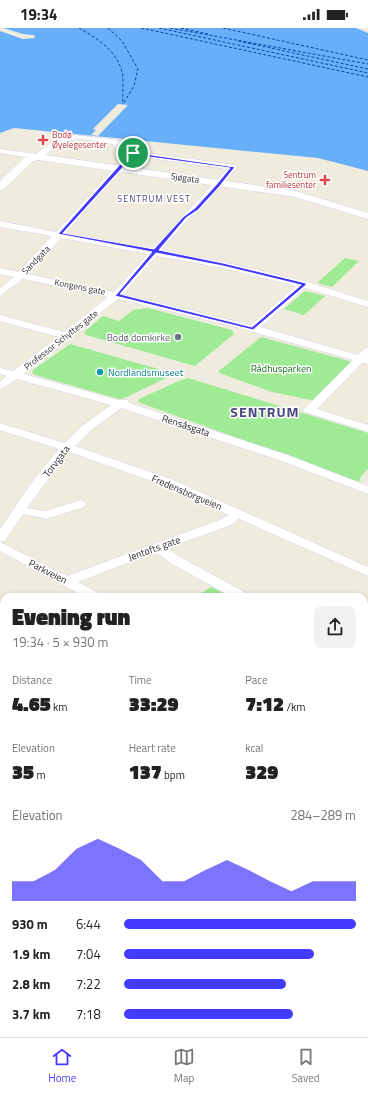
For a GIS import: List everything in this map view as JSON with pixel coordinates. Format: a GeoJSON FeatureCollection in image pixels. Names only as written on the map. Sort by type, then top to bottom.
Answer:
{"type":"FeatureCollection","features":[{"type":"Feature","properties":{"kind":"street"},"geometry":{"type":"LineString","coordinates":[[0,195],[55,142],[70,137],[116,142],[122,152],[133,153]]}},
{"type":"Feature","properties":{"kind":"street","name":"Sjøgata"},"geometry":{"type":"LineString","coordinates":[[0,151],[296,194],[368,216]]}},
{"type":"Feature","properties":{"kind":"street","name":"Professor Schyttes gate"},"geometry":{"type":"LineString","coordinates":[[0,387],[67,336],[117,294],[180,222],[196,209],[220,183],[232,167],[133,153]]}},
{"type":"Feature","properties":{"kind":"street","name":"Sandgata"},"geometry":{"type":"LineString","coordinates":[[0,293],[22,275],[133,153]]}},
{"type":"Feature","properties":{"kind":"street"},"geometry":{"type":"LineString","coordinates":[[0,187],[28,160],[38,157]]}},
{"type":"Feature","properties":{"kind":"street"},"geometry":{"type":"LineString","coordinates":[[0,224],[155,251],[223,265],[304,284],[368,304]]}},
{"type":"Feature","properties":{"kind":"street","name":"Kongens gate"},"geometry":{"type":"LineString","coordinates":[[0,271],[117,294],[365,357]]}},
{"type":"Feature","properties":{"kind":"street"},"geometry":{"type":"LineString","coordinates":[[253,329],[304,284]]}},
{"type":"Feature","properties":{"kind":"street"},"geometry":{"type":"LineString","coordinates":[[0,318],[67,336]]}},
{"type":"Feature","properties":{"kind":"street"},"geometry":{"type":"LineString","coordinates":[[365,357],[309,410],[368,429]]}},
{"type":"Feature","properties":{"kind":"street","name":"Rensåsgata"},"geometry":{"type":"LineString","coordinates":[[0,370],[124,402],[264,451],[368,490]]}},
{"type":"Feature","properties":{"kind":"street","name":"Torvgata"},"geometry":{"type":"LineString","coordinates":[[0,538],[66,446],[86,427],[124,402]]}},
{"type":"Feature","properties":{"kind":"street","name":"Fredensborgveien"},"geometry":{"type":"LineString","coordinates":[[0,426],[66,446],[166,482],[368,572]]}},
{"type":"Feature","properties":{"kind":"street"},"geometry":{"type":"LineString","coordinates":[[20,510],[47,515],[80,504]]}},
{"type":"Feature","properties":{"kind":"street","name":"Jentofts gate"},"geometry":{"type":"LineString","coordinates":[[68,581],[224,523],[239,514]]}},
{"type":"Feature","properties":{"kind":"street","name":"Parkveien"},"geometry":{"type":"LineString","coordinates":[[0,546],[89,593]]}},
{"type":"Feature","properties":{"kind":"street"},"geometry":{"type":"LineString","coordinates":[[157,547],[177,561],[236,593]]}},
{"type":"Feature","properties":{"kind":"green space"},"geometry":{"type":"Polygon","coordinates":[[[345,258],[359,261],[332,287],[317,283],[345,258]]]}},
{"type":"Feature","properties":{"kind":"green space"},"geometry":{"type":"Polygon","coordinates":[[[305,291],[325,296],[304,315],[284,309],[305,291]]]}},
{"type":"Feature","properties":{"kind":"green space"},"geometry":{"type":"Polygon","coordinates":[[[148,308],[232,330],[234,334],[195,366],[86,335],[84,332],[103,316],[119,321],[133,310],[148,308]]]}},
{"type":"Feature","properties":{"kind":"green space","name":"Rådhusparken"},"geometry":{"type":"Polygon","coordinates":[[[261,337],[353,362],[316,401],[272,392],[219,373],[219,371],[261,337]]]}},
{"type":"Feature","properties":{"kind":"green space"},"geometry":{"type":"Polygon","coordinates":[[[70,344],[169,372],[172,375],[125,398],[119,399],[32,373],[33,370],[70,344]]]}},
{"type":"Feature","properties":{"kind":"green space"},"geometry":{"type":"Polygon","coordinates":[[[188,378],[368,433],[368,469],[361,476],[359,482],[138,402],[139,399],[188,378]]]}},
{"type":"Feature","properties":{"kind":"green space"},"geometry":{"type":"Polygon","coordinates":[[[211,587],[223,593],[201,593],[211,587]]]}},
{"type":"Feature","properties":{"kind":"water"},"geometry":{"type":"Polygon","coordinates":[[[3,28],[356,28],[368,33],[368,171],[318,158],[14,128],[0,133],[0,31],[23,39],[35,38],[34,35],[23,34],[3,28]]]}},
{"type":"Feature","properties":{"kind":"pier"},"geometry":{"type":"Polygon","coordinates":[[[118,104],[128,105],[98,136],[91,135],[96,130],[93,129],[118,104]]]}},
{"type":"Feature","properties":{"kind":"ferry route"},"geometry":{"type":"LineString","coordinates":[[79,28],[93,36],[111,51],[116,58],[122,72],[123,104],[134,86],[138,69],[122,41],[108,28]]}},
{"type":"Feature","properties":{"kind":"ferry route"},"geometry":{"type":"LineString","coordinates":[[141,28],[368,77]]}},
{"type":"Feature","properties":{"kind":"ferry route"},"geometry":{"type":"LineString","coordinates":[[159,28],[368,73]]}},
{"type":"Feature","properties":{"kind":"ferry route"},"geometry":{"type":"LineString","coordinates":[[170,28],[368,64]]}},
{"type":"Feature","properties":{"kind":"ferry route"},"geometry":{"type":"LineString","coordinates":[[181,28],[208,34]]}},
{"type":"Feature","properties":{"kind":"ferry route"},"geometry":{"type":"LineString","coordinates":[[223,28],[368,60]]}},
{"type":"Feature","properties":{"kind":"ferry route"},"geometry":{"type":"LineString","coordinates":[[238,41],[368,69]]}},
{"type":"Feature","properties":{"kind":"place","name":"Bodø Øyelegesenter"},"geometry":{"type":"Point","coordinates":[43,140]}},
{"type":"Feature","properties":{"kind":"place","name":"Sentrum familiesenter"},"geometry":{"type":"Point","coordinates":[325,180]}},
{"type":"Feature","properties":{"kind":"place","name":"Bodø domkirke"},"geometry":{"type":"Point","coordinates":[178,337]}},
{"type":"Feature","properties":{"kind":"place","name":"Nordlandsmuseet"},"geometry":{"type":"Point","coordinates":[100,372]}},
{"type":"Feature","properties":{"kind":"district","name":"SENTRUM VEST"},"geometry":{"type":"Point","coordinates":[154,199]}},
{"type":"Feature","properties":{"kind":"district","name":"SENTRUM"},"geometry":{"type":"Point","coordinates":[265,412]}},
{"type":"Feature","properties":{"kind":"route"},"geometry":{"type":"LineString","coordinates":[[133,153],[60,234],[155,251],[117,294],[253,329],[304,284],[155,251],[184,218],[196,209],[218,186],[232,167],[133,153]]}}]}
